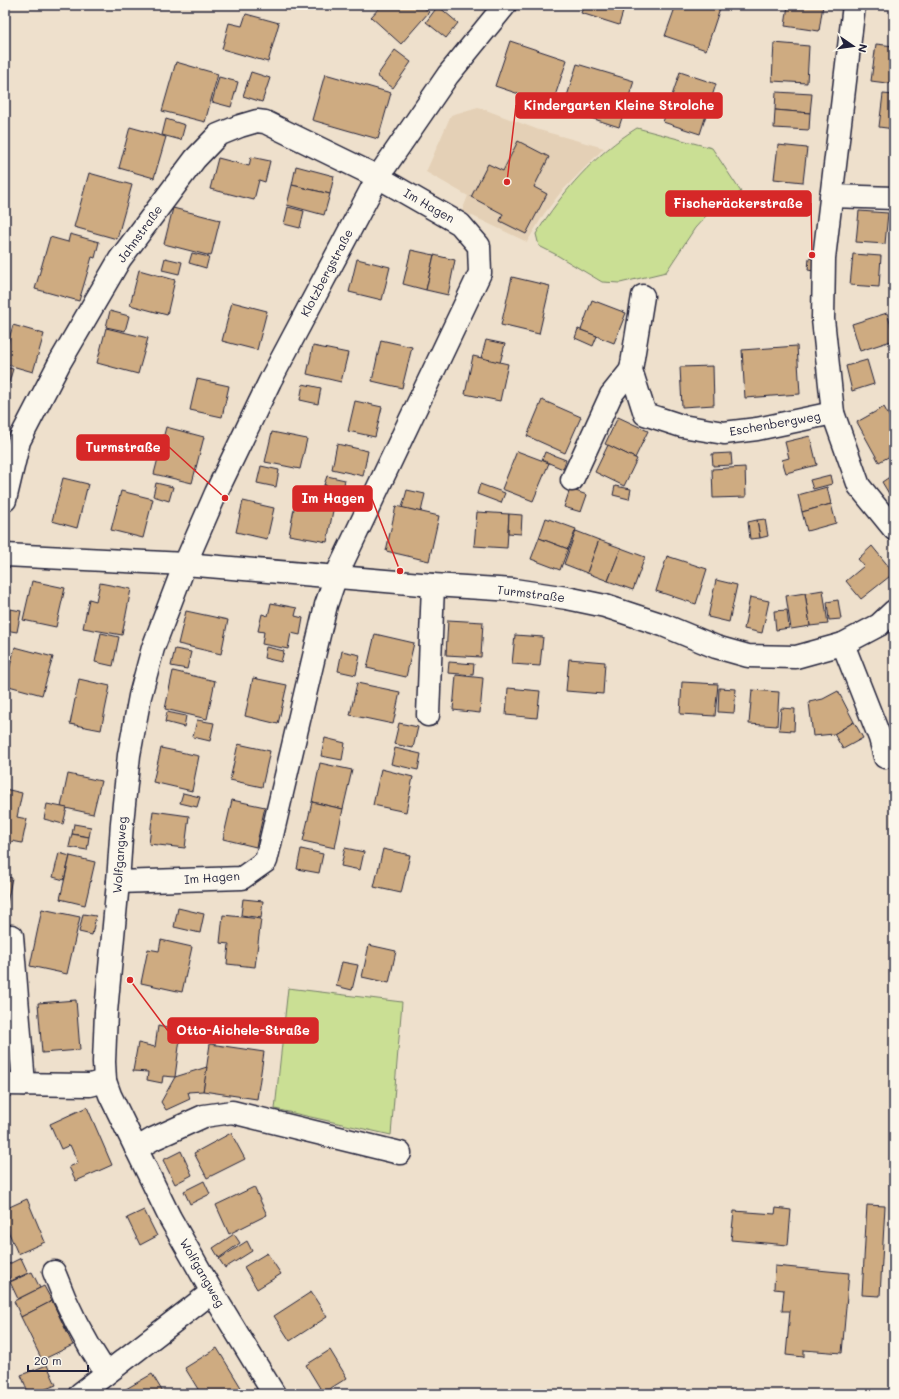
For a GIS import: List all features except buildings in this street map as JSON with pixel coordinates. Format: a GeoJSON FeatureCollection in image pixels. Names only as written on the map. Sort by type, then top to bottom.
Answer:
{"type":"FeatureCollection","features":[{"type":"Feature","properties":{"kind":"street","name":"Klotzbergstraße"},"geometry":{"type":"LineString","coordinates":[[185,564],[216,493],[270,381],[378,177],[448,75],[505,5]]}},
{"type":"Feature","properties":{"kind":"street"},"geometry":{"type":"LineString","coordinates":[[854,5],[824,258],[823,319],[833,413],[859,486],[894,529]]}},
{"type":"Feature","properties":{"kind":"street","name":"Jahnstraße"},"geometry":{"type":"LineString","coordinates":[[5,500],[20,441],[60,362],[120,259],[195,159],[218,135],[257,121],[265,122],[378,177]]}},
{"type":"Feature","properties":{"kind":"street","name":"Im Hagen"},"geometry":{"type":"LineString","coordinates":[[118,882],[242,878],[266,861],[326,605],[336,576],[480,273],[479,246],[460,224],[378,177]]}},
{"type":"Feature","properties":{"kind":"street"},"geometry":{"type":"LineString","coordinates":[[831,196],[894,198]]}},
{"type":"Feature","properties":{"kind":"street","name":"Eschenbergweg"},"geometry":{"type":"LineString","coordinates":[[643,296],[631,370],[645,414],[682,426],[724,433],[757,429],[833,413]]}},
{"type":"Feature","properties":{"kind":"street","name":"Eschenbergweg"},"geometry":{"type":"LineString","coordinates":[[572,480],[611,395],[631,370]]}},
{"type":"Feature","properties":{"kind":"street","name":"Turmstraße"},"geometry":{"type":"LineString","coordinates":[[5,555],[185,564],[433,585],[514,590],[567,598],[605,606],[664,625],[716,647],[748,656],[796,657],[842,644],[879,626],[894,611]]}},
{"type":"Feature","properties":{"kind":"street","name":"Wolfgangweg"},"geometry":{"type":"LineString","coordinates":[[185,564],[153,648],[140,696],[129,755],[106,1012],[104,1062],[105,1081],[110,1095],[170,1218],[212,1292],[274,1394]]}},
{"type":"Feature","properties":{"kind":"street"},"geometry":{"type":"LineString","coordinates":[[428,715],[433,585]]}},
{"type":"Feature","properties":{"kind":"street"},"geometry":{"type":"LineString","coordinates":[[842,644],[880,738],[885,757]]}},
{"type":"Feature","properties":{"kind":"street"},"geometry":{"type":"LineString","coordinates":[[12,936],[15,1084],[90,1085],[105,1081]]}},
{"type":"Feature","properties":{"kind":"street"},"geometry":{"type":"LineString","coordinates":[[136,1149],[153,1139],[204,1116],[232,1112],[400,1153]]}},
{"type":"Feature","properties":{"kind":"street"},"geometry":{"type":"LineString","coordinates":[[54,1272],[65,1302],[106,1373]]}},
{"type":"Feature","properties":{"kind":"street"},"geometry":{"type":"LineString","coordinates":[[80,1394],[212,1292]]}},
{"type":"Feature","properties":{"kind":"shaded area"},"geometry":{"type":"Polygon","coordinates":[[[478,107],[539,130],[604,148],[561,192],[544,214],[527,242],[462,211],[468,196],[426,172],[451,115],[478,107]]]}},
{"type":"Feature","properties":{"kind":"green space"},"geometry":{"type":"Polygon","coordinates":[[[637,128],[712,148],[741,192],[715,206],[695,228],[666,272],[620,283],[602,282],[539,246],[536,234],[557,203],[580,175],[607,150],[637,128]]]}},
{"type":"Feature","properties":{"kind":"green space"},"geometry":{"type":"Polygon","coordinates":[[[288,988],[402,1002],[391,1135],[275,1109],[288,988]]]}},
{"type":"Feature","properties":{"kind":"place","name":"Kindergarten Kleine Strolche"},"geometry":{"type":"Point","coordinates":[507,182]}},
{"type":"Feature","properties":{"kind":"place","name":"Fischeräckerstraße"},"geometry":{"type":"Point","coordinates":[812,255]}},
{"type":"Feature","properties":{"kind":"place","name":"Turmstraße"},"geometry":{"type":"Point","coordinates":[225,498]}},
{"type":"Feature","properties":{"kind":"place","name":"Im Hagen"},"geometry":{"type":"Point","coordinates":[400,571]}},
{"type":"Feature","properties":{"kind":"place","name":"Otto-Aichele-Straße"},"geometry":{"type":"Point","coordinates":[130,980]}}]}
